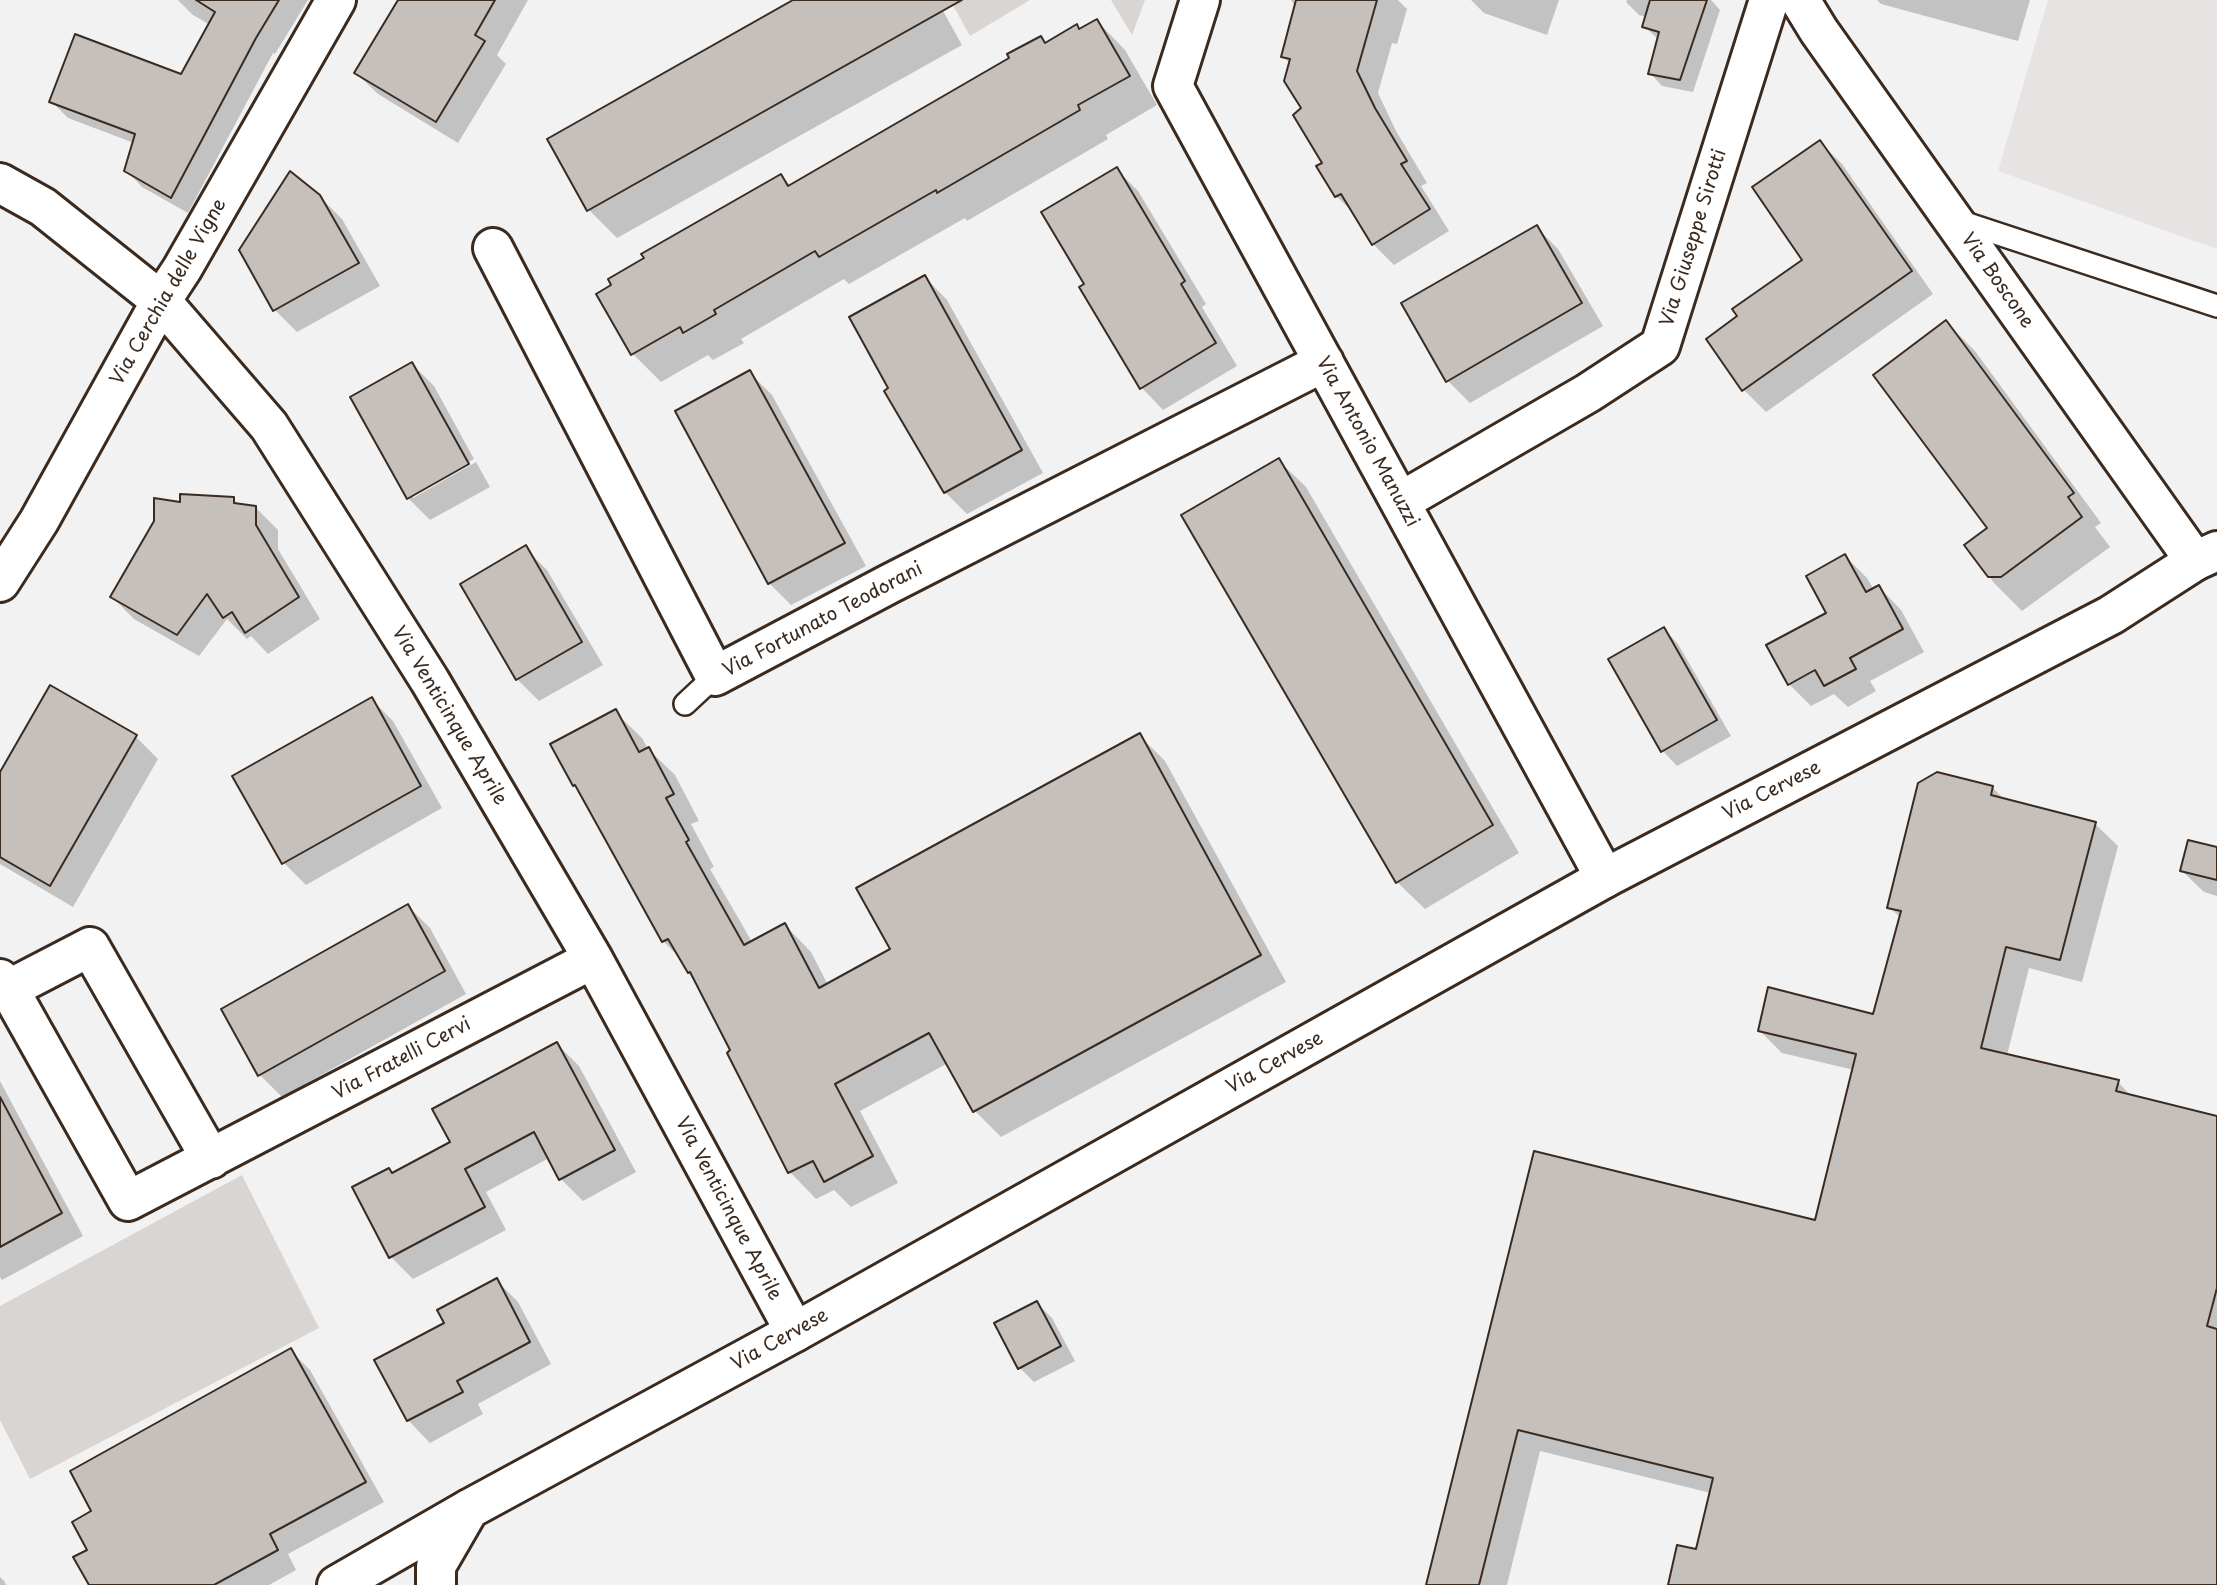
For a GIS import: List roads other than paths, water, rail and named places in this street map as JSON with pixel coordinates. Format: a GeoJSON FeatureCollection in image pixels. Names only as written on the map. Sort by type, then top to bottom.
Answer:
{"type":"FeatureCollection","features":[{"type":"Feature","properties":{"kind":"street","name":"Via Cerchia delle Vigne"},"geometry":{"type":"LineString","coordinates":[[0,582],[40,521],[161,301],[189,258],[336,0]]}},
{"type":"Feature","properties":{"kind":"street","name":"Via Antonio Manuzzi"},"geometry":{"type":"LineString","coordinates":[[1200,0],[1173,86],[1605,878]]}},
{"type":"Feature","properties":{"kind":"street","name":"Via Giuseppe Sirotti"},"geometry":{"type":"LineString","coordinates":[[1400,502],[1588,393],[1660,346],[1769,0]]}},
{"type":"Feature","properties":{"kind":"street","name":"Via Boscone"},"geometry":{"type":"LineString","coordinates":[[1800,0],[1954,220],[2206,556]]}},
{"type":"Feature","properties":{"kind":"street","name":"Via Venticinque Aprile"},"geometry":{"type":"LineString","coordinates":[[0,183],[43,207],[161,301],[269,426],[430,681],[593,959],[795,1332]]}},
{"type":"Feature","properties":{"kind":"street","name":"Via Fortunato Teodorani"},"geometry":{"type":"LineString","coordinates":[[493,248],[715,677],[889,584],[1324,362]]}},
{"type":"Feature","properties":{"kind":"street","name":"Via Cervese"},"geometry":{"type":"LineString","coordinates":[[353,1583],[469,1509],[795,1332],[1605,878],[2111,615],[2206,556]]}},
{"type":"Feature","properties":{"kind":"street","name":"Via Fratelli Cervi"},"geometry":{"type":"LineString","coordinates":[[211,1159],[90,947],[4,984],[128,1201],[211,1159],[593,959]]}},
{"type":"Feature","properties":{"kind":"street"},"geometry":{"type":"LineString","coordinates":[[436,1585],[436,1566],[469,1509]]}},
{"type":"Feature","properties":{"kind":"lane"},"geometry":{"type":"LineString","coordinates":[[1954,220],[2217,306]]}},
{"type":"Feature","properties":{"kind":"lane"},"geometry":{"type":"LineString","coordinates":[[684,704],[715,677]]}}]}
